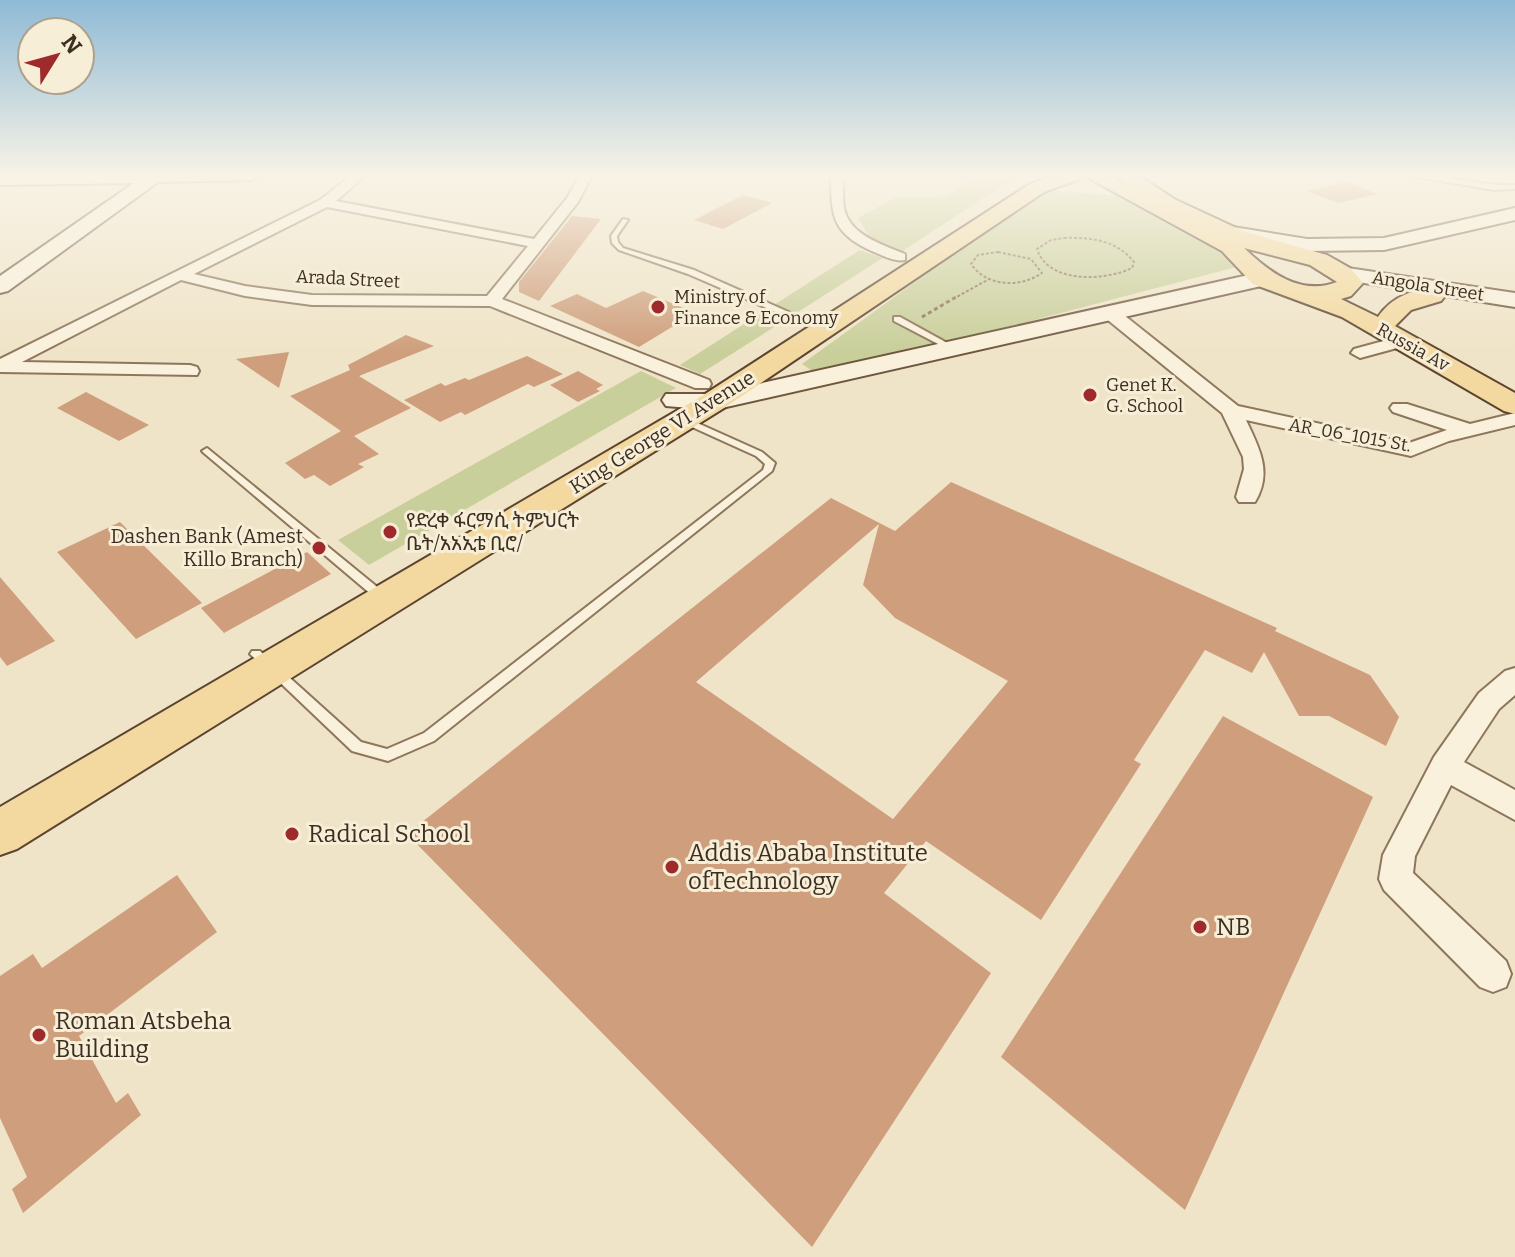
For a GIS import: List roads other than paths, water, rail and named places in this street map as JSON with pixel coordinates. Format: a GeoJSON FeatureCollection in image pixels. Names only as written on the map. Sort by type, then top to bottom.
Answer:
{"type":"FeatureCollection","features":[{"type":"Feature","properties":{"kind":"main road"},"geometry":{"type":"LineString","coordinates":[[0,286],[74,234]]}},
{"type":"Feature","properties":{"kind":"main road","name":"King George VI Avenue"},"geometry":{"type":"LineString","coordinates":[[880,280],[900,257],[937,234]]}},
{"type":"Feature","properties":{"kind":"main road","name":"King George VI Avenue"},"geometry":{"type":"LineString","coordinates":[[0,805],[265,660],[378,594],[959,234]]}},
{"type":"Feature","properties":{"kind":"main road"},"geometry":{"type":"LineString","coordinates":[[1220,234],[1234,240],[1307,245],[1384,244],[1429,234]]}},
{"type":"Feature","properties":{"kind":"main road"},"geometry":{"type":"LineString","coordinates":[[693,401],[1262,279],[1234,240],[1223,234]]}},
{"type":"Feature","properties":{"kind":"main road","name":"Russia Av"},"geometry":{"type":"LineString","coordinates":[[1234,240],[1320,262],[1396,330],[1515,405]]}},
{"type":"Feature","properties":{"kind":"main road"},"geometry":{"type":"LineString","coordinates":[[1384,244],[1382,263],[1409,284]]}},
{"type":"Feature","properties":{"kind":"main road","name":"Russia Av"},"geometry":{"type":"LineString","coordinates":[[1262,279],[1309,294],[1396,330],[1515,387]]}},
{"type":"Feature","properties":{"kind":"main road"},"geometry":{"type":"LineString","coordinates":[[1309,294],[1345,282],[1515,309]]}},
{"type":"Feature","properties":{"kind":"main road","name":"Angola Street"},"geometry":{"type":"LineString","coordinates":[[1345,282],[1409,284],[1515,300]]}},
{"type":"Feature","properties":{"kind":"main road"},"geometry":{"type":"LineString","coordinates":[[1396,330],[1396,307],[1407,301],[1432,296]]}},
{"type":"Feature","properties":{"kind":"main road","name":"King George VI Avenue"},"geometry":{"type":"LineString","coordinates":[[0,833],[265,660]]}},
{"type":"Feature","properties":{"kind":"street"},"geometry":{"type":"LineString","coordinates":[[0,366],[263,234]]}},
{"type":"Feature","properties":{"kind":"street"},"geometry":{"type":"LineString","coordinates":[[484,234],[538,244]]}},
{"type":"Feature","properties":{"kind":"street"},"geometry":{"type":"LineString","coordinates":[[492,301],[546,234]]}},
{"type":"Feature","properties":{"kind":"street"},"geometry":{"type":"LineString","coordinates":[[857,234],[870,245],[900,257]]}},
{"type":"Feature","properties":{"kind":"street","name":"Arada Street"},"geometry":{"type":"LineString","coordinates":[[179,275],[245,291],[312,300],[492,301],[693,401]]}},
{"type":"Feature","properties":{"kind":"street","name":"AR_06_1015 St."},"geometry":{"type":"LineString","coordinates":[[1109,312],[1231,410],[1411,450],[1469,430],[1515,419]]}},
{"type":"Feature","properties":{"kind":"street"},"geometry":{"type":"LineString","coordinates":[[1360,353],[1396,330]]}},
{"type":"Feature","properties":{"kind":"street"},"geometry":{"type":"LineString","coordinates":[[0,366],[190,371]]}},
{"type":"Feature","properties":{"kind":"street","name":"AR_06_1015 St."},"geometry":{"type":"LineString","coordinates":[[1400,408],[1469,430]]}},
{"type":"Feature","properties":{"kind":"street","name":"AR_06_1015 St."},"geometry":{"type":"LineString","coordinates":[[1231,410],[1253,457],[1255,469],[1247,497]]}},
{"type":"Feature","properties":{"kind":"street"},"geometry":{"type":"LineString","coordinates":[[1493,974],[1396,879],[1399,855],[1445,766],[1489,701],[1515,679]]}},
{"type":"Feature","properties":{"kind":"street"},"geometry":{"type":"LineString","coordinates":[[1445,766],[1515,806]]}},
{"type":"Feature","properties":{"kind":"lane"},"geometry":{"type":"LineString","coordinates":[[616,234],[615,243],[621,249],[657,258],[731,287],[813,325]]}},
{"type":"Feature","properties":{"kind":"lane"},"geometry":{"type":"LineString","coordinates":[[897,319],[945,344]]}},
{"type":"Feature","properties":{"kind":"lane"},"geometry":{"type":"LineString","coordinates":[[265,660],[357,747],[388,755],[429,737],[767,471],[770,463],[693,401]]}},
{"type":"Feature","properties":{"kind":"lane"},"geometry":{"type":"LineString","coordinates":[[207,451],[378,594]]}},
{"type":"Feature","properties":{"kind":"place","name":"Ministry of Finance & Economy"},"geometry":{"type":"Point","coordinates":[658,307]}},
{"type":"Feature","properties":{"kind":"place","name":"Genet K. G. School"},"geometry":{"type":"Point","coordinates":[1090,395]}},
{"type":"Feature","properties":{"kind":"place","name":"የድረቀ ፋርማሲ ትምህርት ቤት/አአኢቴ ቢሮ/"},"geometry":{"type":"Point","coordinates":[390,532]}},
{"type":"Feature","properties":{"kind":"place","name":"Dashen Bank (Amest Killo Branch)"},"geometry":{"type":"Point","coordinates":[319,548]}},
{"type":"Feature","properties":{"kind":"place","name":"Radical School"},"geometry":{"type":"Point","coordinates":[292,834]}},
{"type":"Feature","properties":{"kind":"place","name":"Addis Ababa Institute ofTechnology"},"geometry":{"type":"Point","coordinates":[672,867]}},
{"type":"Feature","properties":{"kind":"place","name":"NB"},"geometry":{"type":"Point","coordinates":[1200,927]}},
{"type":"Feature","properties":{"kind":"place","name":"Roman Atsbeha Building"},"geometry":{"type":"Point","coordinates":[39,1035]}}]}
